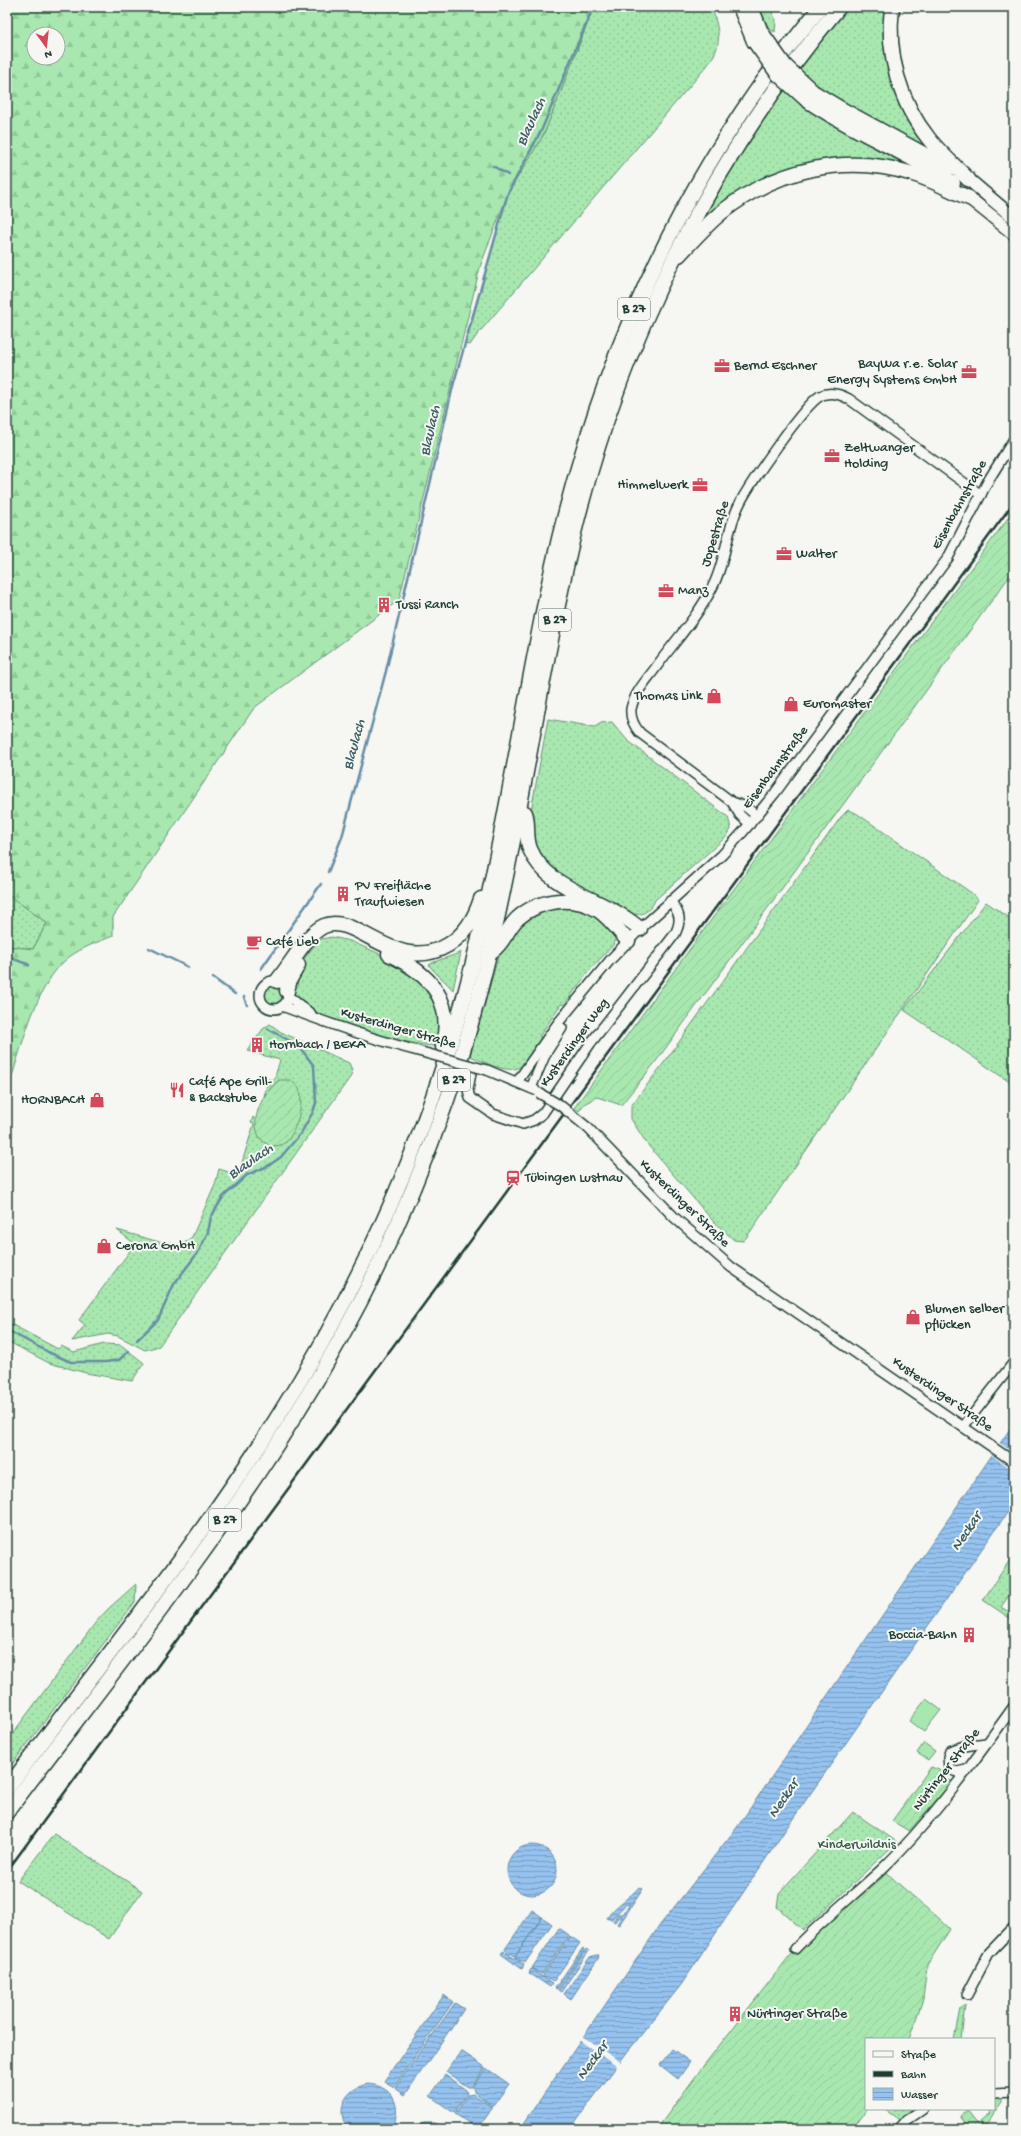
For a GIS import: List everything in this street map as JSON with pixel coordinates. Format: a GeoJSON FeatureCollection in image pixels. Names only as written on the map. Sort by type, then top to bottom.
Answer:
{"type":"FeatureCollection","features":[{"type":"Feature","properties":{"kind":"highway"},"geometry":{"type":"LineString","coordinates":[[740,7],[758,36],[778,74],[810,96],[837,119],[929,167],[958,186],[969,198]]}},
{"type":"Feature","properties":{"kind":"highway"},"geometry":{"type":"LineString","coordinates":[[751,7],[758,36]]}},
{"type":"Feature","properties":{"kind":"highway","name":"B 27"},"geometry":{"type":"LineString","coordinates":[[7,1789],[206,1522],[265,1436],[297,1386],[343,1304],[375,1239],[410,1159],[440,1077],[470,979],[499,850],[541,625],[559,541],[581,455],[616,353],[659,255],[706,168],[762,83],[821,7]]}},
{"type":"Feature","properties":{"kind":"highway","name":"B 27"},"geometry":{"type":"LineString","coordinates":[[7,1812],[229,1514],[280,1440],[326,1365],[375,1271],[424,1162],[460,1059],[490,953],[522,803],[550,647],[584,495],[617,389],[642,325],[668,267],[701,204],[737,143],[786,73],[838,7]]}},
{"type":"Feature","properties":{"kind":"highway"},"geometry":{"type":"LineString","coordinates":[[892,7],[892,56],[905,98],[914,118],[929,139],[968,179]]}},
{"type":"Feature","properties":{"kind":"highway"},"geometry":{"type":"LineString","coordinates":[[810,96],[835,106],[920,150],[968,179]]}},
{"type":"Feature","properties":{"kind":"highway"},"geometry":{"type":"LineString","coordinates":[[668,267],[706,226],[734,202],[767,183],[803,170],[849,165],[889,168],[924,178],[969,198]]}},
{"type":"Feature","properties":{"kind":"highway"},"geometry":{"type":"LineString","coordinates":[[522,803],[526,816],[526,831],[530,849],[536,861],[545,872],[560,883],[622,915],[640,929]]}},
{"type":"Feature","properties":{"kind":"highway"},"geometry":{"type":"LineString","coordinates":[[284,989],[313,933],[319,928],[333,923],[348,927],[380,943],[404,952],[428,952],[446,946],[461,935],[472,922],[482,897],[489,866],[499,850]]}},
{"type":"Feature","properties":{"kind":"highway"},"geometry":{"type":"LineString","coordinates":[[490,953],[499,946],[513,924],[525,913],[541,904],[557,901],[578,902],[599,911],[628,941]]}},
{"type":"Feature","properties":{"kind":"highway"},"geometry":{"type":"LineString","coordinates":[[284,989],[309,947],[319,937],[326,934],[338,933],[354,938],[411,965],[433,985],[444,1008],[446,1031],[440,1059],[440,1077]]}},
{"type":"Feature","properties":{"kind":"main road"},"geometry":{"type":"LineString","coordinates":[[968,179],[1014,218]]}},
{"type":"Feature","properties":{"kind":"main road"},"geometry":{"type":"LineString","coordinates":[[969,198],[1014,234]]}},
{"type":"Feature","properties":{"kind":"street","name":"Jopestraße"},"geometry":{"type":"LineString","coordinates":[[757,816],[746,807],[732,802],[640,733],[631,720],[631,709],[642,687],[698,611],[713,587],[735,515],[746,491],[807,407],[820,396],[827,394],[843,396],[981,495]]}},
{"type":"Feature","properties":{"kind":"street","name":"Eisenbahnstraße"},"geometry":{"type":"LineString","coordinates":[[517,1082],[574,1003],[628,941],[718,858],[757,816],[936,575],[957,542],[981,495],[1014,439]]}},
{"type":"Feature","properties":{"kind":"street","name":"Jopestraße"},"geometry":{"type":"LineString","coordinates":[[732,802],[740,815],[750,824]]}},
{"type":"Feature","properties":{"kind":"street","name":"Kusterdinger Weg"},"geometry":{"type":"LineString","coordinates":[[471,1073],[468,1090],[470,1098],[493,1114],[523,1124],[539,1117],[590,1044],[674,934],[680,922],[680,916],[670,901]]}},
{"type":"Feature","properties":{"kind":"street"},"geometry":{"type":"LineString","coordinates":[[269,982],[284,989],[282,1006],[270,1008],[261,999],[262,988],[269,982]]}},
{"type":"Feature","properties":{"kind":"street","name":"Kusterdinger Straße"},"geometry":{"type":"LineString","coordinates":[[284,989],[313,1016]]}},
{"type":"Feature","properties":{"kind":"street","name":"Eisenbahnstraße"},"geometry":{"type":"LineString","coordinates":[[530,1088],[546,1053],[569,1018],[574,1003]]}},
{"type":"Feature","properties":{"kind":"street","name":"Kusterdinger Straße"},"geometry":{"type":"LineString","coordinates":[[282,1006],[313,1016],[354,1033],[487,1070],[539,1092],[561,1106],[588,1128],[665,1208],[710,1251],[1014,1462]]}},
{"type":"Feature","properties":{"kind":"street"},"geometry":{"type":"LineString","coordinates":[[963,1427],[1014,1362]]}},
{"type":"Feature","properties":{"kind":"street","name":"Nürtinger Straße"},"geometry":{"type":"LineString","coordinates":[[795,1949],[810,1932],[883,1868],[941,1802],[1014,1706]]}},
{"type":"Feature","properties":{"kind":"street"},"geometry":{"type":"LineString","coordinates":[[966,1770],[953,1772],[949,1768],[948,1757],[950,1751],[964,1746],[986,1743]]}},
{"type":"Feature","properties":{"kind":"street"},"geometry":{"type":"LineString","coordinates":[[966,1995],[989,1953],[1014,1927]]}},
{"type":"Feature","properties":{"kind":"street"},"geometry":{"type":"LineString","coordinates":[[995,2093],[1014,2092]]}},
{"type":"Feature","properties":{"kind":"street"},"geometry":{"type":"LineString","coordinates":[[899,2129],[907,2120],[922,2110]]}},
{"type":"Feature","properties":{"kind":"green space"},"geometry":{"type":"Polygon","coordinates":[[[7,7],[594,7],[544,134],[508,193],[480,267],[399,600],[254,708],[113,917],[113,936],[74,953],[57,969],[47,983],[30,1019],[7,1092],[7,946],[33,949],[47,923],[7,894],[7,7]]]}},
{"type":"Feature","properties":{"kind":"green space"},"geometry":{"type":"Polygon","coordinates":[[[594,7],[712,7],[718,31],[718,45],[716,52],[706,67],[470,345],[464,344],[508,193],[544,134],[594,7]]]}},
{"type":"Feature","properties":{"kind":"green space"},"geometry":{"type":"Polygon","coordinates":[[[758,7],[769,7],[776,20],[775,32],[769,29],[758,7]]]}},
{"type":"Feature","properties":{"kind":"green space"},"geometry":{"type":"Polygon","coordinates":[[[849,7],[889,7],[888,47],[939,156],[828,96],[797,71],[849,7]]]}},
{"type":"Feature","properties":{"kind":"green space"},"geometry":{"type":"Polygon","coordinates":[[[784,89],[808,108],[927,171],[814,164],[699,224],[725,178],[784,89]]]}},
{"type":"Feature","properties":{"kind":"green space"},"geometry":{"type":"Polygon","coordinates":[[[1014,510],[1014,570],[654,1064],[621,1105],[597,1097],[584,1104],[579,1111],[574,1108],[703,931],[1014,510]]]}},
{"type":"Feature","properties":{"kind":"green space"},"geometry":{"type":"Polygon","coordinates":[[[548,719],[595,727],[601,723],[612,722],[627,740],[728,817],[731,829],[727,836],[655,900],[648,910],[641,914],[628,913],[564,881],[537,856],[530,816],[548,719]]]}},
{"type":"Feature","properties":{"kind":"green space"},"geometry":{"type":"Polygon","coordinates":[[[848,810],[856,813],[973,894],[978,900],[746,1238],[743,1241],[734,1240],[712,1220],[647,1144],[631,1119],[631,1106],[666,1060],[841,817],[848,810]]]}},
{"type":"Feature","properties":{"kind":"green space"},"geometry":{"type":"Polygon","coordinates":[[[7,894],[47,923],[33,949],[7,946],[7,894]]]}},
{"type":"Feature","properties":{"kind":"green space"},"geometry":{"type":"Polygon","coordinates":[[[986,902],[1014,921],[1014,1085],[904,1010],[986,902]]]}},
{"type":"Feature","properties":{"kind":"green space"},"geometry":{"type":"Polygon","coordinates":[[[552,903],[594,911],[616,937],[613,945],[589,971],[564,1005],[561,1004],[539,1037],[542,1037],[540,1041],[524,1064],[516,1069],[503,1069],[470,1056],[499,954],[510,931],[552,903]]]}},
{"type":"Feature","properties":{"kind":"green space"},"geometry":{"type":"Polygon","coordinates":[[[332,937],[350,941],[387,957],[415,972],[438,1002],[439,1047],[404,1042],[351,1028],[319,1013],[295,997],[292,987],[299,966],[321,939],[332,937]]]}},
{"type":"Feature","properties":{"kind":"green space"},"geometry":{"type":"Polygon","coordinates":[[[461,952],[453,990],[429,965],[461,952]]]}},
{"type":"Feature","properties":{"kind":"green space"},"geometry":{"type":"Polygon","coordinates":[[[274,986],[280,989],[283,995],[280,1001],[274,1004],[268,1001],[265,995],[268,989],[274,986]]]}},
{"type":"Feature","properties":{"kind":"green space"},"geometry":{"type":"Polygon","coordinates":[[[270,1024],[281,1032],[349,1063],[352,1070],[351,1076],[159,1346],[145,1350],[118,1336],[108,1334],[72,1341],[85,1325],[79,1320],[135,1244],[117,1230],[170,1245],[184,1243],[192,1237],[215,1185],[219,1169],[238,1175],[254,1124],[251,1123],[253,1117],[257,1120],[257,1126],[266,1093],[264,1097],[268,1079],[274,1080],[280,1060],[247,1051],[263,1029],[270,1024]]]}},
{"type":"Feature","properties":{"kind":"green space"},"geometry":{"type":"Polygon","coordinates":[[[279,1080],[290,1080],[298,1087],[301,1094],[299,1116],[294,1131],[287,1141],[281,1145],[270,1146],[260,1138],[257,1131],[257,1114],[259,1106],[268,1091],[279,1080]]]}},
{"type":"Feature","properties":{"kind":"green space"},"geometry":{"type":"Polygon","coordinates":[[[7,1322],[58,1349],[61,1346],[74,1352],[104,1344],[121,1345],[144,1363],[132,1381],[86,1373],[49,1363],[7,1341],[7,1322]]]}},
{"type":"Feature","properties":{"kind":"green space"},"geometry":{"type":"Polygon","coordinates":[[[1014,1554],[1014,1588],[1001,1607],[1014,1615],[1014,1621],[983,1600],[1014,1554]]]}},
{"type":"Feature","properties":{"kind":"green space"},"geometry":{"type":"Polygon","coordinates":[[[136,1584],[135,1602],[7,1771],[7,1741],[96,1622],[136,1584]]]}},
{"type":"Feature","properties":{"kind":"green space"},"geometry":{"type":"Polygon","coordinates":[[[926,1699],[941,1710],[924,1732],[909,1721],[926,1699]]]}},
{"type":"Feature","properties":{"kind":"green space"},"geometry":{"type":"Polygon","coordinates":[[[924,1743],[935,1751],[928,1760],[917,1753],[924,1743]]]}},
{"type":"Feature","properties":{"kind":"green space"},"geometry":{"type":"Polygon","coordinates":[[[931,1767],[939,1770],[952,1782],[909,1831],[892,1821],[931,1767]]]}},
{"type":"Feature","properties":{"kind":"green space","name":"Kinderwildnis"},"geometry":{"type":"Polygon","coordinates":[[[853,1812],[897,1842],[803,1930],[777,1907],[779,1893],[853,1812]]]}},
{"type":"Feature","properties":{"kind":"green space"},"geometry":{"type":"Polygon","coordinates":[[[54,1834],[142,1891],[109,1939],[18,1881],[54,1834]]]}},
{"type":"Feature","properties":{"kind":"green space"},"geometry":{"type":"Polygon","coordinates":[[[883,1868],[950,1929],[927,1965],[923,1999],[909,2038],[865,2038],[865,2110],[866,2110],[852,2129],[657,2129],[704,2065],[795,1949],[883,1868]]]}},
{"type":"Feature","properties":{"kind":"green space"},"geometry":{"type":"Polygon","coordinates":[[[965,2005],[961,2038],[954,2038],[960,2009],[965,2005]]]}},
{"type":"Feature","properties":{"kind":"green space"},"geometry":{"type":"Polygon","coordinates":[[[995,2098],[1002,2098],[1002,2102],[983,2128],[979,2122],[989,2114],[987,2110],[995,2110],[995,2098]]]}},
{"type":"Feature","properties":{"kind":"green space"},"geometry":{"type":"Polygon","coordinates":[[[885,2110],[915,2110],[901,2121],[885,2110]]]}},
{"type":"Feature","properties":{"kind":"green space"},"geometry":{"type":"Polygon","coordinates":[[[967,2111],[981,2129],[969,2129],[960,2116],[967,2111]]]}},
{"type":"Feature","properties":{"kind":"water","name":"Neckar"},"geometry":{"type":"Polygon","coordinates":[[[1014,1423],[1014,1503],[792,1820],[681,1985],[625,2055],[570,2129],[520,2129],[660,1925],[738,1826],[1014,1423]]]}},
{"type":"Feature","properties":{"kind":"water"},"geometry":{"type":"Polygon","coordinates":[[[527,1845],[537,1845],[550,1852],[557,1865],[557,1875],[550,1888],[537,1895],[527,1895],[518,1891],[511,1884],[507,1875],[507,1865],[511,1856],[518,1849],[527,1845]]]}},
{"type":"Feature","properties":{"kind":"water"},"geometry":{"type":"Polygon","coordinates":[[[639,1887],[643,1889],[619,1925],[617,1924],[622,1916],[619,1916],[615,1922],[613,1921],[618,1914],[623,1914],[630,1904],[625,1905],[611,1920],[607,1918],[614,1909],[639,1887]]]}},
{"type":"Feature","properties":{"kind":"water"},"geometry":{"type":"Polygon","coordinates":[[[532,1910],[542,1917],[552,1924],[525,1963],[521,1960],[520,1962],[524,1965],[522,1969],[501,1954],[503,1951],[508,1954],[505,1949],[532,1910]],[[542,1917],[515,1956],[510,1953],[509,1955],[519,1961],[520,1960],[515,1957],[542,1917]]]}},
{"type":"Feature","properties":{"kind":"water"},"geometry":{"type":"Polygon","coordinates":[[[559,1928],[569,1935],[542,1974],[537,1973],[546,1979],[543,1975],[570,1936],[580,1943],[553,1982],[548,1979],[547,1981],[552,1984],[550,1987],[529,1973],[531,1969],[537,1971],[532,1968],[559,1928]]]}},
{"type":"Feature","properties":{"kind":"water"},"geometry":{"type":"Polygon","coordinates":[[[582,1949],[584,1950],[557,1989],[555,1988],[582,1949]]]}},
{"type":"Feature","properties":{"kind":"water"},"geometry":{"type":"Polygon","coordinates":[[[586,1949],[589,1951],[561,1992],[558,1990],[586,1949]]]}},
{"type":"Feature","properties":{"kind":"water"},"geometry":{"type":"Polygon","coordinates":[[[599,1955],[598,1959],[571,1999],[564,1994],[590,1957],[599,1955]]]}},
{"type":"Feature","properties":{"kind":"water"},"geometry":{"type":"Polygon","coordinates":[[[444,1995],[453,2002],[394,2087],[384,2081],[444,1995]]]}},
{"type":"Feature","properties":{"kind":"water"},"geometry":{"type":"Polygon","coordinates":[[[455,2003],[464,2009],[405,2095],[395,2088],[455,2003]]]}},
{"type":"Feature","properties":{"kind":"water"},"geometry":{"type":"Polygon","coordinates":[[[672,2049],[690,2062],[678,2079],[660,2065],[672,2049]]]}},
{"type":"Feature","properties":{"kind":"water"},"geometry":{"type":"Polygon","coordinates":[[[461,2051],[485,2067],[472,2087],[468,2087],[446,2072],[461,2051]]]}},
{"type":"Feature","properties":{"kind":"water"},"geometry":{"type":"Polygon","coordinates":[[[486,2068],[509,2084],[493,2106],[474,2092],[473,2087],[486,2068]]]}},
{"type":"Feature","properties":{"kind":"water"},"geometry":{"type":"Polygon","coordinates":[[[445,2075],[466,2090],[467,2094],[454,2113],[430,2096],[445,2075]]]}},
{"type":"Feature","properties":{"kind":"water"},"geometry":{"type":"Polygon","coordinates":[[[368,2084],[384,2089],[390,2093],[394,2099],[396,2113],[395,2121],[391,2129],[348,2129],[342,2114],[344,2100],[360,2086],[368,2084]]]}},
{"type":"Feature","properties":{"kind":"water"},"geometry":{"type":"Polygon","coordinates":[[[473,2094],[493,2107],[478,2129],[455,2114],[468,2095],[473,2094]]]}},
{"type":"Feature","properties":{"kind":"water"},"geometry":{"type":"Polygon","coordinates":[[[424,2123],[434,2123],[447,2129],[411,2129],[424,2123]]]}},
{"type":"Feature","properties":{"kind":"pier"},"geometry":{"type":"Polygon","coordinates":[[[998,1442],[1014,1453],[1014,1471],[990,1454],[998,1442]]]}},
{"type":"Feature","properties":{"kind":"pier"},"geometry":{"type":"Polygon","coordinates":[[[582,2036],[622,2063],[619,2068],[579,2040],[582,2036]]]}},
{"type":"Feature","properties":{"kind":"waterway","name":"Blaulach"},"geometry":{"type":"LineString","coordinates":[[328,872],[342,837],[386,671],[453,386],[508,193],[542,129],[593,7]]}},
{"type":"Feature","properties":{"kind":"waterway"},"geometry":{"type":"LineString","coordinates":[[493,166],[508,175]]}},
{"type":"Feature","properties":{"kind":"waterway","name":"Blaulach"},"geometry":{"type":"LineString","coordinates":[[261,969],[321,884]]}},
{"type":"Feature","properties":{"kind":"waterway"},"geometry":{"type":"LineString","coordinates":[[149,948],[188,967]]}},
{"type":"Feature","properties":{"kind":"waterway"},"geometry":{"type":"LineString","coordinates":[[7,956],[29,965]]}},
{"type":"Feature","properties":{"kind":"waterway"},"geometry":{"type":"LineString","coordinates":[[213,978],[235,994]]}},
{"type":"Feature","properties":{"kind":"waterway","name":"Blaulach"},"geometry":{"type":"LineString","coordinates":[[244,997],[247,1005]]}},
{"type":"Feature","properties":{"kind":"waterway","name":"Blaulach"},"geometry":{"type":"LineString","coordinates":[[137,1340],[158,1320],[174,1284],[199,1251],[208,1232],[211,1217],[223,1197],[247,1175],[268,1166],[281,1157],[301,1133],[313,1112],[316,1103],[314,1066],[299,1046],[268,1029]]}},
{"type":"Feature","properties":{"kind":"waterway","name":"Blaulach"},"geometry":{"type":"LineString","coordinates":[[7,1330],[48,1352],[71,1362],[106,1362],[119,1360],[129,1351]]}},
{"type":"Feature","properties":{"kind":"railway"},"geometry":{"type":"LineString","coordinates":[[7,1871],[1014,502]]}},
{"type":"Feature","properties":{"kind":"place","name":"Bernd Eschner"},"geometry":{"type":"Point","coordinates":[722,366]}},
{"type":"Feature","properties":{"kind":"place","name":"BayWa r.e. Solar Energy Systems GmbH"},"geometry":{"type":"Point","coordinates":[969,372]}},
{"type":"Feature","properties":{"kind":"place","name":"Zeltwanger Holding"},"geometry":{"type":"Point","coordinates":[832,456]}},
{"type":"Feature","properties":{"kind":"place","name":"Himmelwerk"},"geometry":{"type":"Point","coordinates":[700,485]}},
{"type":"Feature","properties":{"kind":"place","name":"Walter"},"geometry":{"type":"Point","coordinates":[784,554]}},
{"type":"Feature","properties":{"kind":"place","name":"Manz"},"geometry":{"type":"Point","coordinates":[666,591]}},
{"type":"Feature","properties":{"kind":"place","name":"Tussi Ranch"},"geometry":{"type":"Point","coordinates":[384,605]}},
{"type":"Feature","properties":{"kind":"place","name":"Thomas Link"},"geometry":{"type":"Point","coordinates":[714,696]}},
{"type":"Feature","properties":{"kind":"place","name":"Euromaster"},"geometry":{"type":"Point","coordinates":[791,704]}},
{"type":"Feature","properties":{"kind":"place","name":"PV Freifläche Traufwiesen"},"geometry":{"type":"Point","coordinates":[343,894]}},
{"type":"Feature","properties":{"kind":"place","name":"Café Lieb"},"geometry":{"type":"Point","coordinates":[254,942]}},
{"type":"Feature","properties":{"kind":"place","name":"Hornbach / BEKA"},"geometry":{"type":"Point","coordinates":[257,1045]}},
{"type":"Feature","properties":{"kind":"place","name":"Café Ape Grill- & Backstube"},"geometry":{"type":"Point","coordinates":[177,1090]}},
{"type":"Feature","properties":{"kind":"place","name":"HORNBACH"},"geometry":{"type":"Point","coordinates":[97,1100]}},
{"type":"Feature","properties":{"kind":"place","name":"Tübingen Lustnau"},"geometry":{"type":"Point","coordinates":[513,1178]}},
{"type":"Feature","properties":{"kind":"place","name":"Cerona GmbH"},"geometry":{"type":"Point","coordinates":[104,1246]}},
{"type":"Feature","properties":{"kind":"place","name":"Blumen selber pflücken"},"geometry":{"type":"Point","coordinates":[913,1317]}},
{"type":"Feature","properties":{"kind":"place","name":"Boccia-Bahn"},"geometry":{"type":"Point","coordinates":[969,1635]}},
{"type":"Feature","properties":{"kind":"place","name":"Nürtinger Straße"},"geometry":{"type":"Point","coordinates":[735,2014]}}]}
